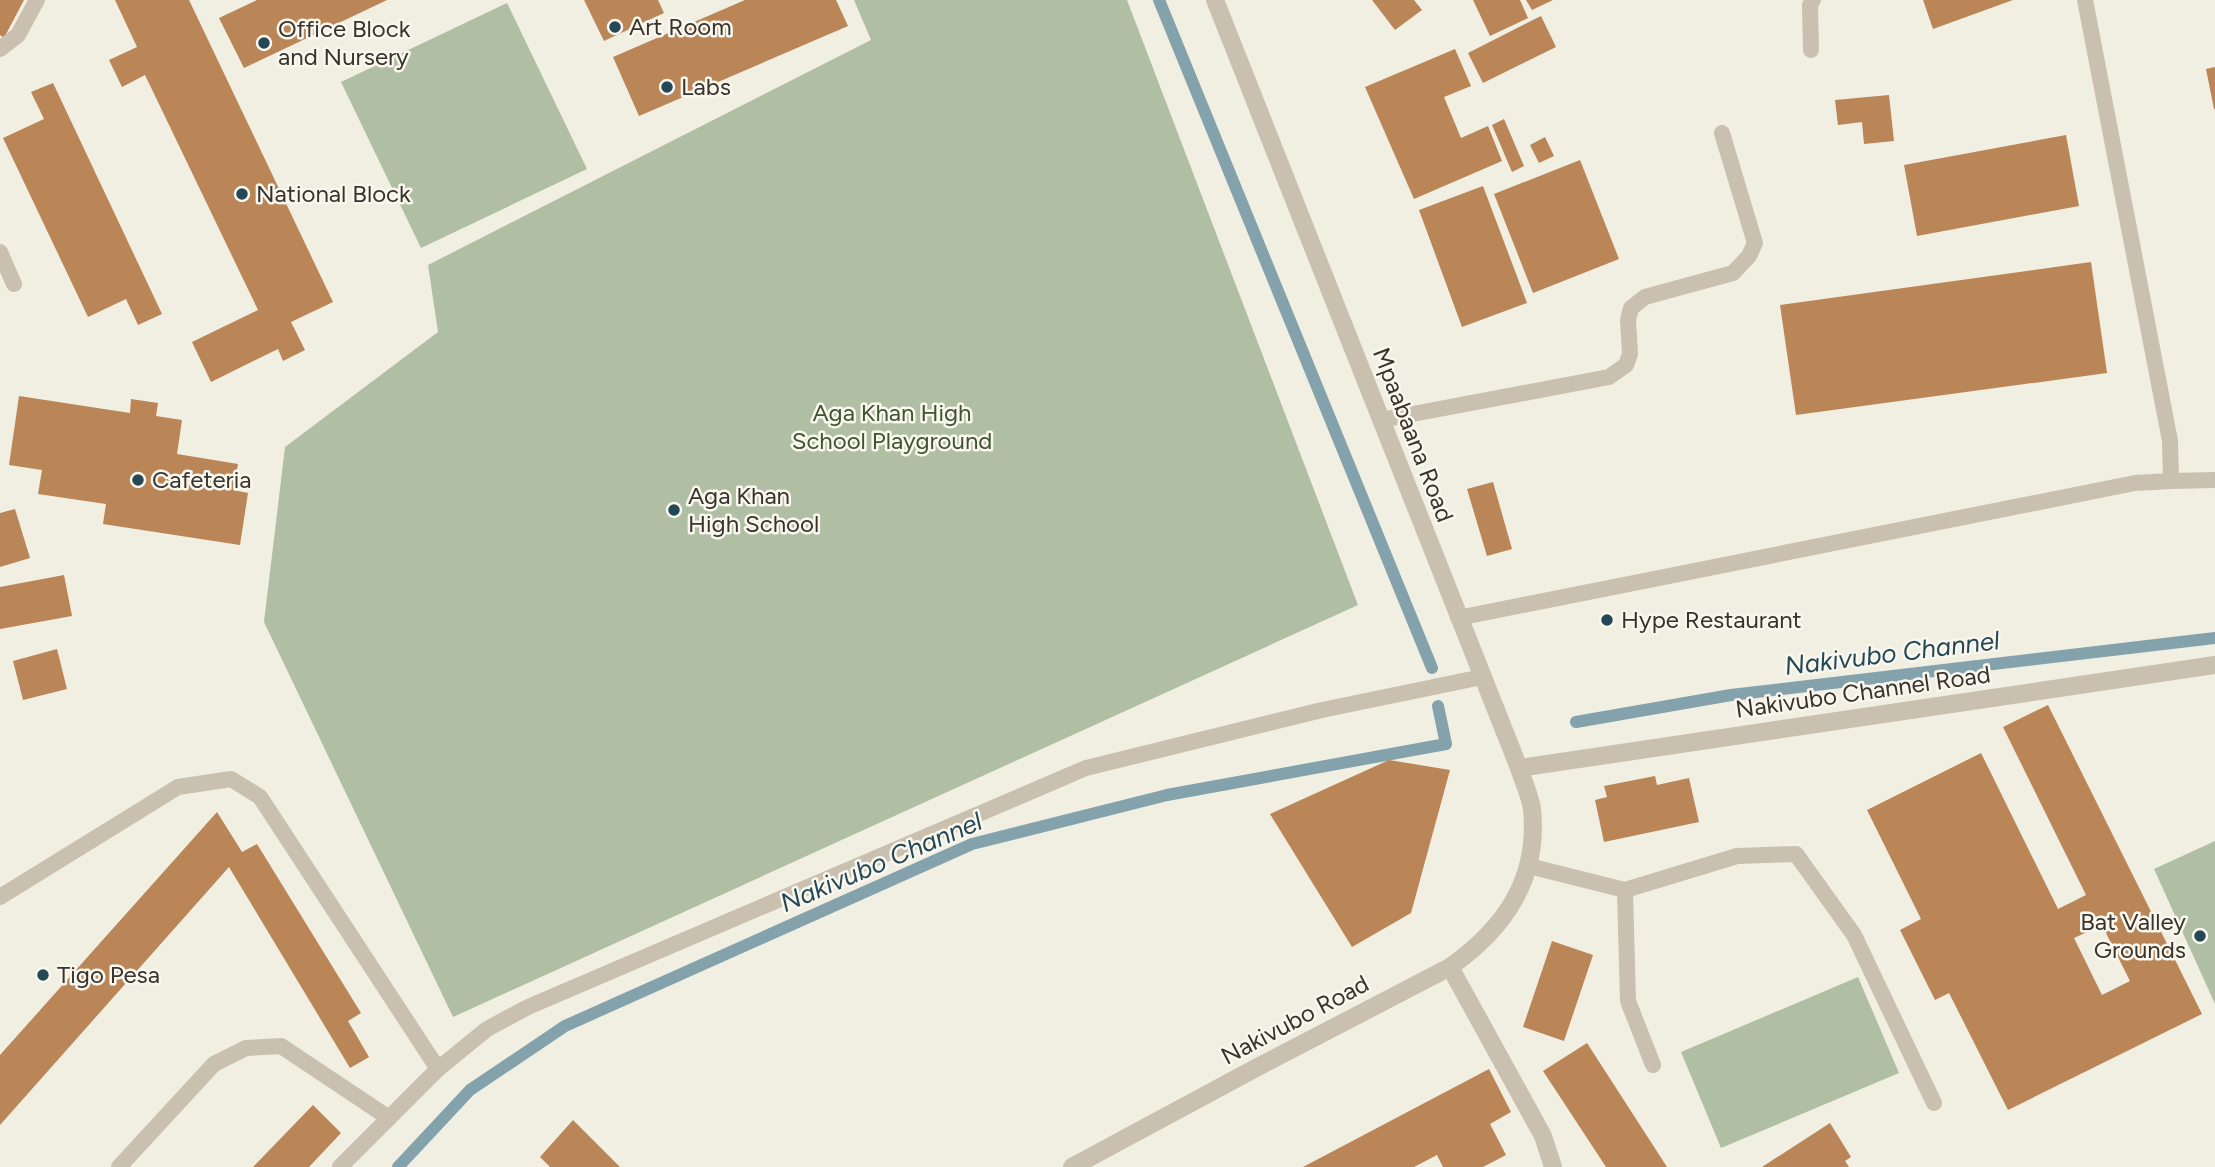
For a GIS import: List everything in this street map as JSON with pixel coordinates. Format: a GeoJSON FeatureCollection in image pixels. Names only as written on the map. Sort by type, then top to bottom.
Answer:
{"type":"FeatureCollection","features":[{"type":"Feature","properties":{"kind":"street","name":"Mpaabaana Road"},"geometry":{"type":"LineString","coordinates":[[1216,0],[1532,806],[1533,834],[1529,866],[1520,892]]}},
{"type":"Feature","properties":{"kind":"street","name":"Nakivubo Channel Road"},"geometry":{"type":"LineString","coordinates":[[1519,768],[2215,665]]}},
{"type":"Feature","properties":{"kind":"street","name":"Nakivubo Road"},"geometry":{"type":"LineString","coordinates":[[1072,1167],[1266,1062],[1450,968],[1492,933],[1520,892]]}},
{"type":"Feature","properties":{"kind":"street"},"geometry":{"type":"LineString","coordinates":[[1450,968],[1543,1136],[1553,1167]]}},
{"type":"Feature","properties":{"kind":"lane"},"geometry":{"type":"LineString","coordinates":[[0,49],[18,35],[37,0]]}},
{"type":"Feature","properties":{"kind":"lane"},"geometry":{"type":"LineString","coordinates":[[1811,50],[1813,0]]}},
{"type":"Feature","properties":{"kind":"lane"},"geometry":{"type":"LineString","coordinates":[[2085,0],[2170,440],[2171,481]]}},
{"type":"Feature","properties":{"kind":"lane"},"geometry":{"type":"LineString","coordinates":[[1381,420],[1609,377],[1626,365],[1630,354],[1628,320],[1631,309],[1645,297],[1733,273],[1749,256],[1755,243],[1722,132]]}},
{"type":"Feature","properties":{"kind":"lane"},"geometry":{"type":"LineString","coordinates":[[0,252],[14,284]]}},
{"type":"Feature","properties":{"kind":"lane"},"geometry":{"type":"LineString","coordinates":[[1458,618],[2134,483],[2215,480]]}},
{"type":"Feature","properties":{"kind":"lane"},"geometry":{"type":"LineString","coordinates":[[340,1167],[438,1069],[487,1029],[528,1007],[1086,768],[1322,710],[1482,677]]}},
{"type":"Feature","properties":{"kind":"lane"},"geometry":{"type":"LineString","coordinates":[[0,897],[178,787],[231,779],[260,797],[438,1069]]}},
{"type":"Feature","properties":{"kind":"lane"},"geometry":{"type":"LineString","coordinates":[[1529,866],[1625,890],[1737,856],[1796,854],[1854,935],[1934,1103]]}},
{"type":"Feature","properties":{"kind":"lane"},"geometry":{"type":"LineString","coordinates":[[1625,890],[1628,1002],[1653,1065]]}},
{"type":"Feature","properties":{"kind":"lane"},"geometry":{"type":"LineString","coordinates":[[119,1167],[214,1064],[246,1048],[281,1046],[389,1118]]}},
{"type":"Feature","properties":{"kind":"green space","name":"Aga Khan High School Playground"},"geometry":{"type":"Polygon","coordinates":[[[854,0],[1127,0],[1358,605],[453,1017],[264,622],[285,447],[438,332],[428,265],[871,40],[854,0]]]}},
{"type":"Feature","properties":{"kind":"green space"},"geometry":{"type":"Polygon","coordinates":[[[507,3],[587,169],[421,248],[341,82],[507,3]]]}},
{"type":"Feature","properties":{"kind":"green space","name":"Bat Valley Grounds"},"geometry":{"type":"Polygon","coordinates":[[[2215,841],[2215,1004],[2154,869],[2215,841]]]}},
{"type":"Feature","properties":{"kind":"green space"},"geometry":{"type":"Polygon","coordinates":[[[1858,977],[1899,1073],[1721,1148],[1681,1052],[1858,977]]]}},
{"type":"Feature","properties":{"kind":"building"},"geometry":{"type":"Polygon","coordinates":[[[0,0],[24,0],[4,38],[0,35],[0,0]]]}},
{"type":"Feature","properties":{"kind":"building","name":"National Block"},"geometry":{"type":"Polygon","coordinates":[[[115,0],[189,0],[333,302],[291,322],[305,350],[283,361],[278,349],[211,382],[192,342],[258,310],[145,75],[122,87],[109,60],[137,47],[115,0]]]}},
{"type":"Feature","properties":{"kind":"building","name":"Office Block and Nursery"},"geometry":{"type":"Polygon","coordinates":[[[257,0],[387,0],[244,68],[219,18],[257,0]]]}},
{"type":"Feature","properties":{"kind":"building","name":"Art Room"},"geometry":{"type":"Polygon","coordinates":[[[584,0],[658,0],[664,13],[604,41],[584,0]]]}},
{"type":"Feature","properties":{"kind":"building","name":"Labs"},"geometry":{"type":"Polygon","coordinates":[[[745,0],[836,0],[848,26],[639,116],[613,57],[745,0]]]}},
{"type":"Feature","properties":{"kind":"building"},"geometry":{"type":"Polygon","coordinates":[[[1372,0],[1414,0],[1422,10],[1395,30],[1372,0]]]}},
{"type":"Feature","properties":{"kind":"building"},"geometry":{"type":"Polygon","coordinates":[[[1473,0],[1520,0],[1528,18],[1490,36],[1473,0]]]}},
{"type":"Feature","properties":{"kind":"building"},"geometry":{"type":"Polygon","coordinates":[[[1526,0],[1553,0],[1532,10],[1526,0]]]}},
{"type":"Feature","properties":{"kind":"building"},"geometry":{"type":"Polygon","coordinates":[[[1923,0],[2013,0],[1933,29],[1923,0]]]}},
{"type":"Feature","properties":{"kind":"building"},"geometry":{"type":"Polygon","coordinates":[[[1541,16],[1556,47],[1483,83],[1468,53],[1541,16]]]}},
{"type":"Feature","properties":{"kind":"building"},"geometry":{"type":"Polygon","coordinates":[[[1455,49],[1471,86],[1444,97],[1461,138],[1488,126],[1502,161],[1414,199],[1365,87],[1455,49]]]}},
{"type":"Feature","properties":{"kind":"building"},"geometry":{"type":"Polygon","coordinates":[[[2215,67],[2215,109],[2214,109],[2206,69],[2215,67]]]}},
{"type":"Feature","properties":{"kind":"building"},"geometry":{"type":"Polygon","coordinates":[[[53,83],[162,314],[138,325],[126,299],[88,317],[3,138],[44,119],[31,92],[53,83]]]}},
{"type":"Feature","properties":{"kind":"building"},"geometry":{"type":"Polygon","coordinates":[[[1889,95],[1894,141],[1864,144],[1862,122],[1838,125],[1835,100],[1889,95]]]}},
{"type":"Feature","properties":{"kind":"building"},"geometry":{"type":"Polygon","coordinates":[[[1504,119],[1524,166],[1512,172],[1492,125],[1504,119]]]}},
{"type":"Feature","properties":{"kind":"building"},"geometry":{"type":"Polygon","coordinates":[[[2066,135],[2079,206],[1917,236],[1904,165],[2066,135]]]}},
{"type":"Feature","properties":{"kind":"building"},"geometry":{"type":"Polygon","coordinates":[[[1545,137],[1554,156],[1539,163],[1530,145],[1545,137]]]}},
{"type":"Feature","properties":{"kind":"building"},"geometry":{"type":"Polygon","coordinates":[[[1580,160],[1619,259],[1533,293],[1494,194],[1580,160]]]}},
{"type":"Feature","properties":{"kind":"building"},"geometry":{"type":"Polygon","coordinates":[[[1483,186],[1527,303],[1462,327],[1419,210],[1483,186]]]}},
{"type":"Feature","properties":{"kind":"building"},"geometry":{"type":"Polygon","coordinates":[[[2091,262],[2107,373],[1796,415],[1780,305],[2091,262]]]}},
{"type":"Feature","properties":{"kind":"building","name":"Cafeteria"},"geometry":{"type":"Polygon","coordinates":[[[19,396],[130,413],[131,399],[158,403],[156,416],[182,420],[177,454],[238,464],[233,490],[248,493],[240,545],[103,524],[106,504],[38,494],[42,470],[9,465],[19,396]]]}},
{"type":"Feature","properties":{"kind":"building"},"geometry":{"type":"Polygon","coordinates":[[[1493,482],[1512,549],[1487,556],[1467,489],[1493,482]]]}},
{"type":"Feature","properties":{"kind":"building"},"geometry":{"type":"Polygon","coordinates":[[[15,509],[30,558],[0,567],[0,513],[15,509]]]}},
{"type":"Feature","properties":{"kind":"building"},"geometry":{"type":"Polygon","coordinates":[[[64,575],[72,616],[0,629],[0,587],[64,575]]]}},
{"type":"Feature","properties":{"kind":"building"},"geometry":{"type":"Polygon","coordinates":[[[57,649],[67,689],[23,700],[13,661],[57,649]]]}},
{"type":"Feature","properties":{"kind":"building"},"geometry":{"type":"Polygon","coordinates":[[[2048,705],[2202,1014],[2008,1110],[1949,993],[1935,1000],[1900,930],[1921,919],[1867,810],[1981,753],[2058,909],[2086,895],[2003,727],[2048,705]],[[2102,925],[2074,938],[2102,995],[2130,981],[2102,925]]]}},
{"type":"Feature","properties":{"kind":"building"},"geometry":{"type":"Polygon","coordinates":[[[1389,760],[1450,770],[1411,913],[1352,947],[1270,814],[1389,760]]]}},
{"type":"Feature","properties":{"kind":"building"},"geometry":{"type":"Polygon","coordinates":[[[1655,776],[1657,785],[1689,778],[1699,822],[1604,842],[1595,800],[1607,797],[1604,786],[1655,776]]]}},
{"type":"Feature","properties":{"kind":"building"},"geometry":{"type":"Polygon","coordinates":[[[217,812],[242,852],[257,844],[361,1013],[348,1021],[369,1057],[350,1068],[229,867],[0,1125],[0,1055],[217,812]]]}},
{"type":"Feature","properties":{"kind":"building"},"geometry":{"type":"Polygon","coordinates":[[[1552,941],[1593,955],[1564,1041],[1523,1027],[1552,941]]]}},
{"type":"Feature","properties":{"kind":"building"},"geometry":{"type":"Polygon","coordinates":[[[1587,1043],[1667,1167],[1606,1167],[1543,1071],[1587,1043]]]}},
{"type":"Feature","properties":{"kind":"building"},"geometry":{"type":"Polygon","coordinates":[[[1489,1069],[1511,1112],[1490,1124],[1506,1155],[1483,1167],[1443,1167],[1437,1155],[1414,1167],[1303,1167],[1489,1069]]]}},
{"type":"Feature","properties":{"kind":"building"},"geometry":{"type":"Polygon","coordinates":[[[313,1105],[341,1133],[309,1167],[253,1167],[313,1105]]]}},
{"type":"Feature","properties":{"kind":"building"},"geometry":{"type":"Polygon","coordinates":[[[573,1120],[620,1167],[550,1167],[540,1157],[573,1120]]]}},
{"type":"Feature","properties":{"kind":"building"},"geometry":{"type":"Polygon","coordinates":[[[1830,1123],[1851,1157],[1845,1161],[1849,1167],[1762,1167],[1830,1123]]]}},
{"type":"Feature","properties":{"kind":"waterway"},"geometry":{"type":"LineString","coordinates":[[1159,0],[1432,668]]}},
{"type":"Feature","properties":{"kind":"waterway","name":"Nakivubo Channel"},"geometry":{"type":"LineString","coordinates":[[1576,722],[1731,695],[2215,638]]}},
{"type":"Feature","properties":{"kind":"waterway","name":"Nakivubo Channel"},"geometry":{"type":"LineString","coordinates":[[398,1167],[470,1090],[565,1026],[972,844],[1167,795],[1446,744],[1438,706]]}},
{"type":"Feature","properties":{"kind":"place","name":"Art Room"},"geometry":{"type":"Point","coordinates":[615,27]}},
{"type":"Feature","properties":{"kind":"place","name":"Office Block and Nursery"},"geometry":{"type":"Point","coordinates":[264,43]}},
{"type":"Feature","properties":{"kind":"place","name":"Labs"},"geometry":{"type":"Point","coordinates":[667,87]}},
{"type":"Feature","properties":{"kind":"place","name":"National Block"},"geometry":{"type":"Point","coordinates":[242,194]}},
{"type":"Feature","properties":{"kind":"place","name":"Cafeteria"},"geometry":{"type":"Point","coordinates":[138,480]}},
{"type":"Feature","properties":{"kind":"place","name":"Aga Khan High School"},"geometry":{"type":"Point","coordinates":[674,510]}},
{"type":"Feature","properties":{"kind":"place","name":"Hype Restaurant"},"geometry":{"type":"Point","coordinates":[1607,620]}},
{"type":"Feature","properties":{"kind":"place","name":"Bat Valley Grounds"},"geometry":{"type":"Point","coordinates":[2200,936]}},
{"type":"Feature","properties":{"kind":"place","name":"Tigo Pesa"},"geometry":{"type":"Point","coordinates":[43,975]}}]}
